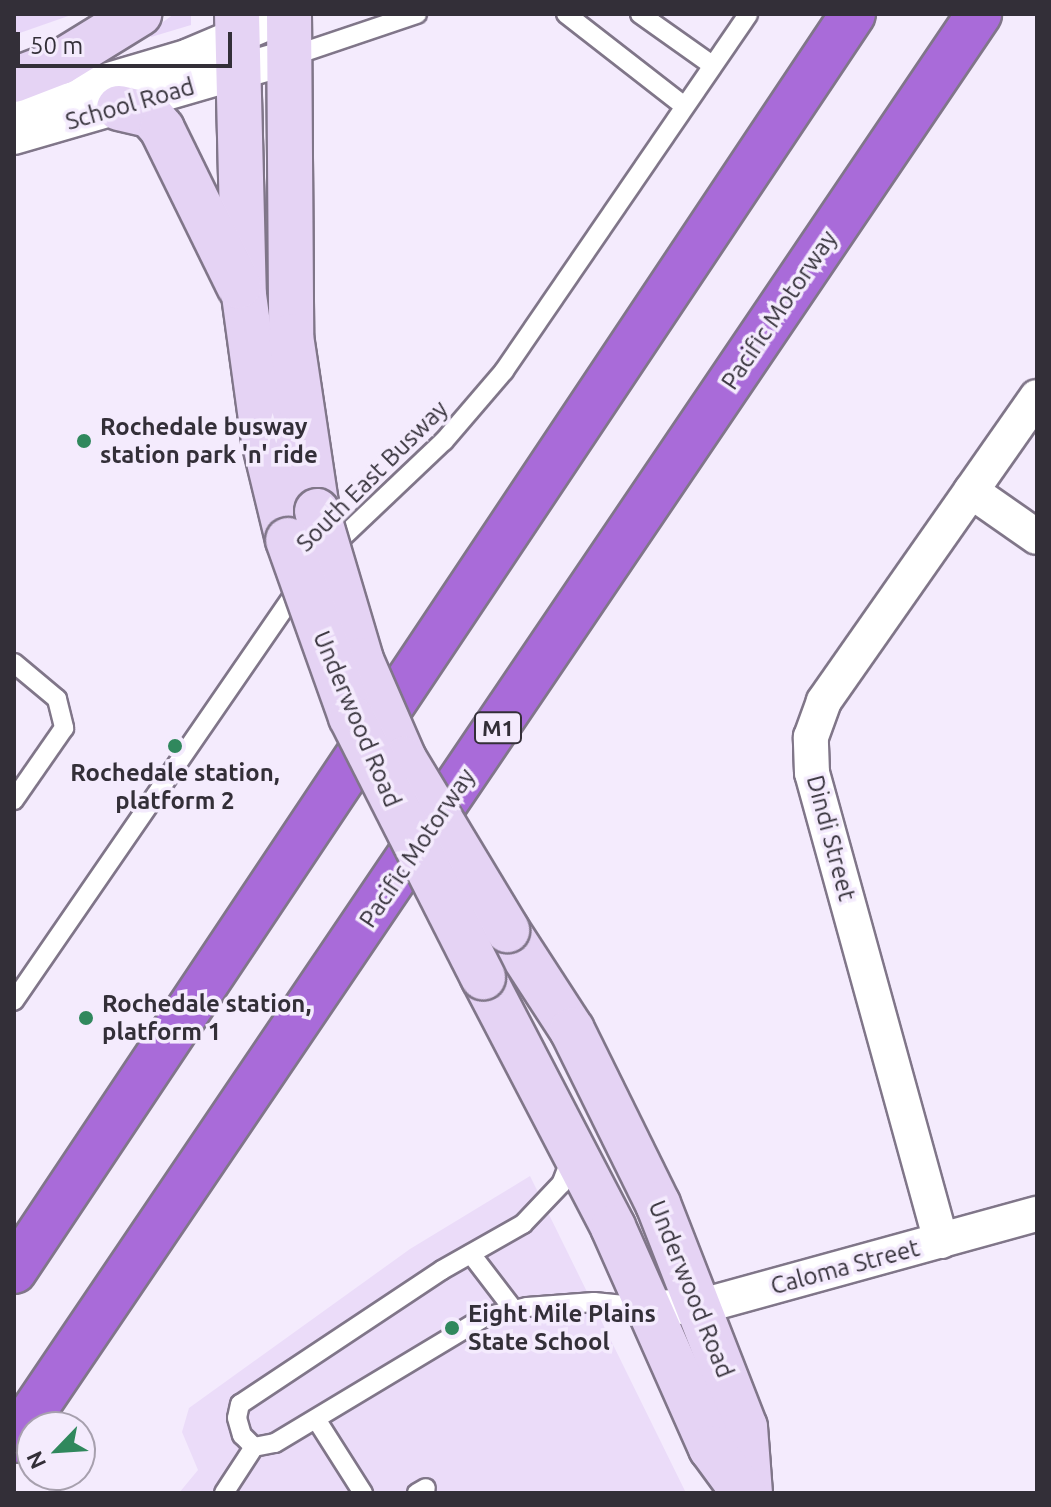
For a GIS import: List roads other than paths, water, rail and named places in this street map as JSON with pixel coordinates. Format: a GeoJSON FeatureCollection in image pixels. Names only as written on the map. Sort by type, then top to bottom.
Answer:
{"type":"FeatureCollection","features":[{"type":"Feature","properties":{"kind":"highway"},"geometry":{"type":"LineString","coordinates":[[14,1271],[853,14]]}},
{"type":"Feature","properties":{"kind":"highway","name":"Pacific Motorway"},"geometry":{"type":"LineString","coordinates":[[14,1440],[979,14]]}},
{"type":"Feature","properties":{"kind":"main road"},"geometry":{"type":"LineString","coordinates":[[14,80],[61,62],[139,14]]}},
{"type":"Feature","properties":{"kind":"main road","name":"Underwood Road"},"geometry":{"type":"LineString","coordinates":[[290,28],[291,336],[302,525],[351,717],[483,977],[575,1149],[651,1308],[711,1448],[744,1493]]}},
{"type":"Feature","properties":{"kind":"main road","name":"Underwood Road"},"geometry":{"type":"LineString","coordinates":[[237,42],[244,295],[264,441],[404,759],[586,1056],[702,1306],[745,1427],[750,1493]]}},
{"type":"Feature","properties":{"kind":"main road"},"geometry":{"type":"LineString","coordinates":[[119,108],[150,115],[162,129],[244,295]]}},
{"type":"Feature","properties":{"kind":"street","name":"School Road"},"geometry":{"type":"LineString","coordinates":[[14,108],[290,28]]}},
{"type":"Feature","properties":{"kind":"street","name":"School Road"},"geometry":{"type":"LineString","coordinates":[[14,137],[119,108],[237,42]]}},
{"type":"Feature","properties":{"kind":"street","name":"Dindi Street"},"geometry":{"type":"LineString","coordinates":[[941,1241],[812,773],[811,737],[824,701],[1037,397]]}},
{"type":"Feature","properties":{"kind":"street"},"geometry":{"type":"LineString","coordinates":[[971,491],[1037,537]]}},
{"type":"Feature","properties":{"kind":"street","name":"Caloma Street"},"geometry":{"type":"LineString","coordinates":[[651,1308],[702,1306],[1037,1214]]}},
{"type":"Feature","properties":{"kind":"lane"},"geometry":{"type":"LineString","coordinates":[[290,28],[417,14]]}},
{"type":"Feature","properties":{"kind":"lane"},"geometry":{"type":"LineString","coordinates":[[566,14],[684,106]]}},
{"type":"Feature","properties":{"kind":"lane"},"geometry":{"type":"LineString","coordinates":[[640,14],[712,65]]}},
{"type":"Feature","properties":{"kind":"lane","name":"South East Busway"},"geometry":{"type":"LineString","coordinates":[[14,1001],[267,629],[323,556],[444,441],[504,371],[748,14]]}},
{"type":"Feature","properties":{"kind":"lane"},"geometry":{"type":"LineString","coordinates":[[14,663],[57,699],[64,728],[14,800]]}},
{"type":"Feature","properties":{"kind":"lane"},"geometry":{"type":"LineString","coordinates":[[254,1447],[238,1425],[240,1404],[538,1211],[561,1184],[575,1149]]}},
{"type":"Feature","properties":{"kind":"lane"},"geometry":{"type":"LineString","coordinates":[[471,1254],[513,1309]]}},
{"type":"Feature","properties":{"kind":"lane"},"geometry":{"type":"LineString","coordinates":[[224,1493],[254,1447],[275,1443],[464,1328],[513,1309],[607,1302],[651,1308]]}},
{"type":"Feature","properties":{"kind":"lane"},"geometry":{"type":"LineString","coordinates":[[316,1419],[363,1493]]}},
{"type":"Feature","properties":{"kind":"place","name":"Rochedale busway station park 'n' ride"},"geometry":{"type":"Point","coordinates":[84,441]}},
{"type":"Feature","properties":{"kind":"place","name":"Rochedale station, platform 2"},"geometry":{"type":"Point","coordinates":[175,746]}},
{"type":"Feature","properties":{"kind":"place","name":"Rochedale station, platform 1"},"geometry":{"type":"Point","coordinates":[86,1018]}},
{"type":"Feature","properties":{"kind":"place","name":"Eight Mile Plains State School"},"geometry":{"type":"Point","coordinates":[452,1328]}}]}
